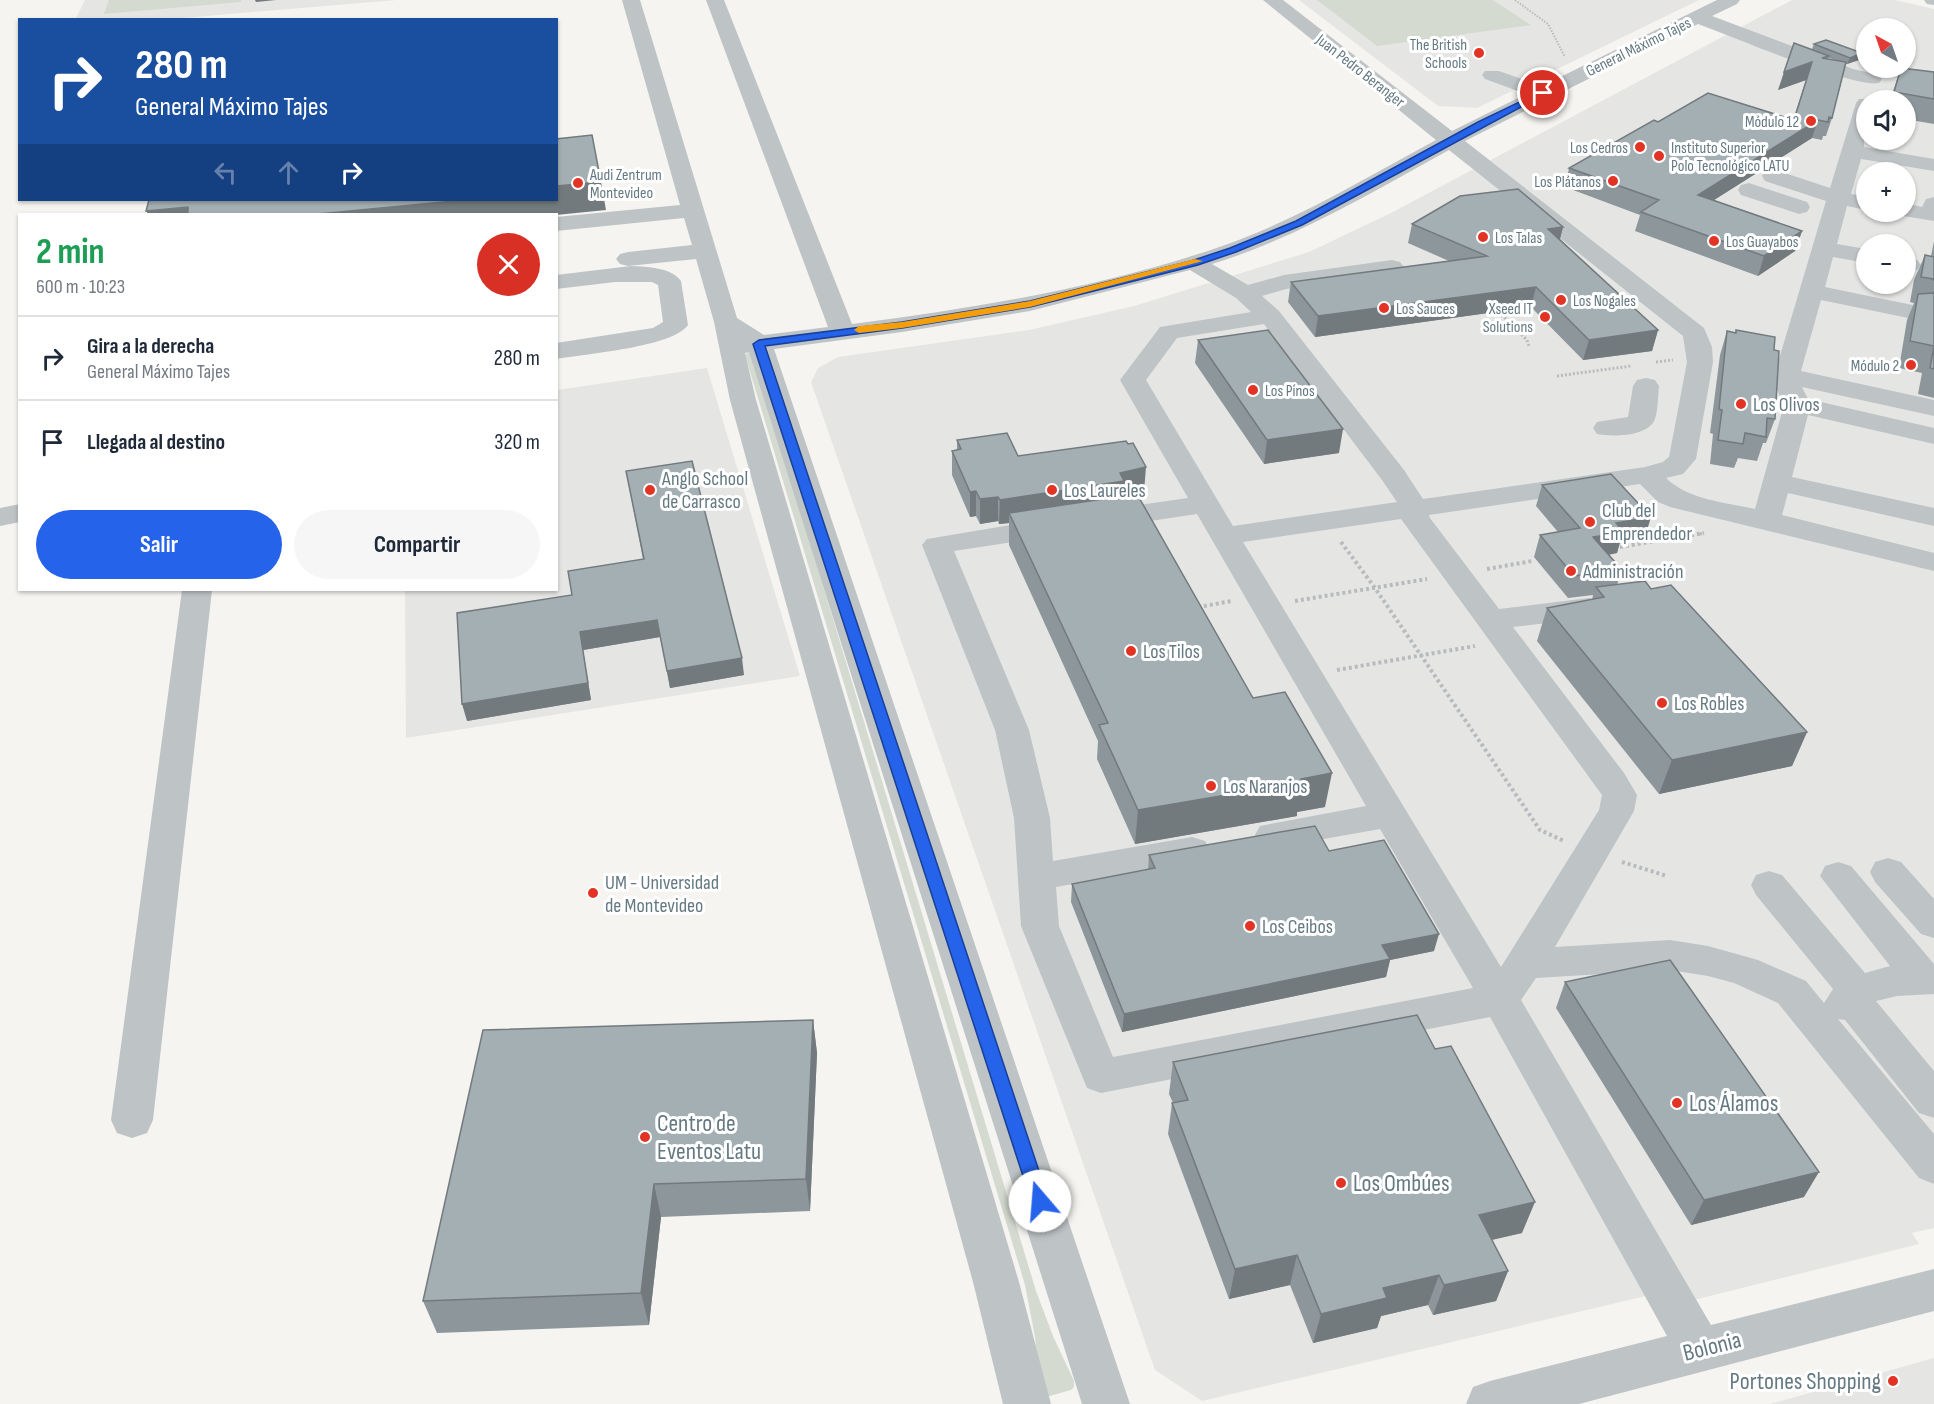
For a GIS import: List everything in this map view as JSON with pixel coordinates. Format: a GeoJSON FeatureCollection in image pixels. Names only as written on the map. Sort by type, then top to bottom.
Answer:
{"type":"FeatureCollection","features":[{"type":"Feature","properties":{"kind":"street"},"geometry":{"type":"LineString","coordinates":[[631,0],[704,251],[738,337],[1106,1404]]}},
{"type":"Feature","properties":{"kind":"street"},"geometry":{"type":"LineString","coordinates":[[715,0],[842,331]]}},
{"type":"Feature","properties":{"kind":"street","name":"Juan Pedro Beranger"},"geometry":{"type":"LineString","coordinates":[[1224,536],[1646,475],[1673,468],[1682,459],[1700,362],[1695,333],[1272,0]]}},
{"type":"Feature","properties":{"kind":"street","name":"General Máximo Tajes"},"geometry":{"type":"LineString","coordinates":[[738,337],[902,325],[1030,304],[1194,263],[1233,250],[1299,223],[1451,140],[1731,0]]}},
{"type":"Feature","properties":{"kind":"street"},"geometry":{"type":"LineString","coordinates":[[1696,17],[1847,73],[1881,80],[1874,90]]}},
{"type":"Feature","properties":{"kind":"street"},"geometry":{"type":"LineString","coordinates":[[1517,84],[1550,69]]}},
{"type":"Feature","properties":{"kind":"street"},"geometry":{"type":"LineString","coordinates":[[1492,75],[1543,93]]}},
{"type":"Feature","properties":{"kind":"street"},"geometry":{"type":"LineString","coordinates":[[1766,520],[1797,405],[1786,381],[1787,376],[1811,291],[1825,228],[1856,140]]}},
{"type":"Feature","properties":{"kind":"street"},"geometry":{"type":"LineString","coordinates":[[1853,151],[1934,171]]}},
{"type":"Feature","properties":{"kind":"street"},"geometry":{"type":"LineString","coordinates":[[1773,176],[1825,228]]}},
{"type":"Feature","properties":{"kind":"street"},"geometry":{"type":"LineString","coordinates":[[1749,190],[1825,228],[1856,249]]}},
{"type":"Feature","properties":{"kind":"street"},"geometry":{"type":"LineString","coordinates":[[1491,200],[1522,196]]}},
{"type":"Feature","properties":{"kind":"street"},"geometry":{"type":"LineString","coordinates":[[1916,212],[1931,215],[1934,204]]}},
{"type":"Feature","properties":{"kind":"street"},"geometry":{"type":"LineString","coordinates":[[1825,228],[1856,209]]}},
{"type":"Feature","properties":{"kind":"street"},"geometry":{"type":"LineString","coordinates":[[558,224],[693,210]]}},
{"type":"Feature","properties":{"kind":"street"},"geometry":{"type":"LineString","coordinates":[[558,268],[704,251]]}},
{"type":"Feature","properties":{"kind":"street"},"geometry":{"type":"LineString","coordinates":[[1194,263],[1245,293],[1270,316],[1394,476],[1415,508],[1415,519],[1500,630],[1620,795],[1616,811],[1512,981]]}},
{"type":"Feature","properties":{"kind":"street"},"geometry":{"type":"LineString","coordinates":[[1245,293],[1284,282],[1392,267]]}},
{"type":"Feature","properties":{"kind":"street"},"geometry":{"type":"LineString","coordinates":[[558,282],[623,274],[660,275],[669,281],[676,325],[660,334],[558,351]]}},
{"type":"Feature","properties":{"kind":"street"},"geometry":{"type":"LineString","coordinates":[[1811,291],[1913,312]]}},
{"type":"Feature","properties":{"kind":"street"},"geometry":{"type":"LineString","coordinates":[[1270,316],[1169,332],[1133,380],[1389,815],[1512,981],[1699,1348]]}},
{"type":"Feature","properties":{"kind":"street"},"geometry":{"type":"LineString","coordinates":[[738,337],[743,400],[996,1282],[1027,1404]]}},
{"type":"Feature","properties":{"kind":"street"},"geometry":{"type":"LineString","coordinates":[[1607,428],[1635,424],[1641,420],[1644,372]]}},
{"type":"Feature","properties":{"kind":"street"},"geometry":{"type":"LineString","coordinates":[[1787,376],[1934,408]]}},
{"type":"Feature","properties":{"kind":"street"},"geometry":{"type":"LineString","coordinates":[[1797,405],[1934,436]]}},
{"type":"Feature","properties":{"kind":"street"},"geometry":{"type":"LineString","coordinates":[[1646,475],[1668,496],[1680,501],[1934,562]]}},
{"type":"Feature","properties":{"kind":"street"},"geometry":{"type":"LineString","coordinates":[[1778,482],[1934,517]]}},
{"type":"Feature","properties":{"kind":"street"},"geometry":{"type":"LineString","coordinates":[[1206,504],[937,545],[1012,730],[1032,818],[1040,926],[1101,1076],[1512,981],[1670,955],[1708,961],[1744,971],[1792,992],[1934,1165]]}},
{"type":"Feature","properties":{"kind":"street"},"geometry":{"type":"LineString","coordinates":[[0,517],[18,513]]}},
{"type":"Feature","properties":{"kind":"street"},"geometry":{"type":"LineString","coordinates":[[132,1120],[197,591]]}},
{"type":"Feature","properties":{"kind":"street"},"geometry":{"type":"LineString","coordinates":[[1500,630],[1620,604]]}},
{"type":"Feature","properties":{"kind":"street"},"geometry":{"type":"LineString","coordinates":[[1037,877],[1389,815]]}},
{"type":"Feature","properties":{"kind":"street"},"geometry":{"type":"LineString","coordinates":[[1888,872],[1934,924]]}},
{"type":"Feature","properties":{"kind":"street"},"geometry":{"type":"LineString","coordinates":[[1838,876],[1929,979]]}},
{"type":"Feature","properties":{"kind":"street"},"geometry":{"type":"LineString","coordinates":[[1769,885],[1934,1101]]}},
{"type":"Feature","properties":{"kind":"street"},"geometry":{"type":"LineString","coordinates":[[1827,1032],[1834,1015],[1854,995],[1890,980],[1929,979]]}},
{"type":"Feature","properties":{"kind":"street","name":"Bolonia"},"geometry":{"type":"LineString","coordinates":[[1490,1404],[1699,1348],[1932,1294]]}},
{"type":"Feature","properties":{"kind":"path"},"geometry":{"type":"LineString","coordinates":[[1515,0],[1548,24],[1555,41],[1565,54],[1564,63],[1550,69]]}},
{"type":"Feature","properties":{"kind":"path"},"geometry":{"type":"LineString","coordinates":[[1493,306],[1527,340],[1529,346]]}},
{"type":"Feature","properties":{"kind":"path"},"geometry":{"type":"LineString","coordinates":[[1557,376],[1644,372],[1682,359]]}},
{"type":"Feature","properties":{"kind":"path"},"geometry":{"type":"LineString","coordinates":[[1612,548],[1748,526],[1766,520]]}},
{"type":"Feature","properties":{"kind":"path"},"geometry":{"type":"LineString","coordinates":[[1326,521],[1375,588],[1540,830],[1589,853],[1667,876]]}},
{"type":"Feature","properties":{"kind":"path"},"geometry":{"type":"LineString","coordinates":[[1193,608],[1261,596],[1288,602],[1532,561]]}},
{"type":"Feature","properties":{"kind":"path"},"geometry":{"type":"LineString","coordinates":[[1305,675],[1421,656],[1500,630]]}},
{"type":"Feature","properties":{"kind":"shaded area"},"geometry":{"type":"Polygon","coordinates":[[[85,0],[397,0],[183,18],[76,18],[85,0]]]}},
{"type":"Feature","properties":{"kind":"shaded area"},"geometry":{"type":"Polygon","coordinates":[[[109,0],[241,0],[241,2],[104,14],[109,0]]]}},
{"type":"Feature","properties":{"kind":"shaded area","name":"The British Schools"},"geometry":{"type":"Polygon","coordinates":[[[1299,0],[1699,0],[1477,108],[1438,106],[1299,0]]]}},
{"type":"Feature","properties":{"kind":"shaded area"},"geometry":{"type":"Polygon","coordinates":[[[1317,0],[1493,0],[1531,25],[1377,46],[1317,0]]]}},
{"type":"Feature","properties":{"kind":"shaded area"},"geometry":{"type":"Polygon","coordinates":[[[1792,0],[1895,0],[1934,9],[1934,1228],[1912,1233],[1919,1244],[1674,1305],[1646,1296],[1202,1401],[1155,1370],[811,382],[818,368],[838,357],[1029,330],[1134,306],[1309,252],[1391,213],[1792,0]]]}},
{"type":"Feature","properties":{"kind":"shaded area"},"geometry":{"type":"Polygon","coordinates":[[[748,352],[753,354],[1036,1291],[1053,1336],[1074,1381],[1074,1387],[1071,1390],[1046,1397],[1041,1393],[1035,1337],[1025,1285],[745,355],[748,352]]]}},
{"type":"Feature","properties":{"kind":"shaded area","name":"Anglo School de Carrasco"},"geometry":{"type":"Polygon","coordinates":[[[707,368],[800,676],[406,738],[405,591],[558,591],[558,390],[707,368]]]}},
{"type":"Feature","properties":{"kind":"shaded area","name":"Portones Shopping"},"geometry":{"type":"Polygon","coordinates":[[[1934,1358],[1934,1404],[1770,1404],[1934,1358]]]}},
{"type":"Feature","properties":{"kind":"building"},"geometry":{"type":"Polygon","coordinates":[[[1826,40],[1856,51],[1856,56],[1850,58],[1814,44],[1826,40]]]}},
{"type":"Feature","properties":{"kind":"building"},"geometry":{"type":"Polygon","coordinates":[[[1794,43],[1829,56],[1822,58],[1846,62],[1832,118],[1829,117],[1828,122],[1818,120],[1698,195],[1802,231],[1764,256],[1641,212],[1659,200],[1569,168],[1654,120],[1658,122],[1708,93],[1794,120],[1812,62],[1784,72],[1794,43]]]}},
{"type":"Feature","properties":{"kind":"building"},"geometry":{"type":"Polygon","coordinates":[[[1916,70],[1934,72],[1934,99],[1916,96],[1916,90],[1895,90],[1898,78],[1916,78],[1916,70]]]}},
{"type":"Feature","properties":{"kind":"building"},"geometry":{"type":"Polygon","coordinates":[[[592,135],[601,182],[558,186],[558,139],[592,135]]]}},
{"type":"Feature","properties":{"kind":"building"},"geometry":{"type":"Polygon","coordinates":[[[1518,189],[1563,227],[1548,229],[1658,330],[1589,340],[1536,287],[1318,316],[1291,282],[1487,256],[1412,224],[1460,196],[1518,189]]]}},
{"type":"Feature","properties":{"kind":"building"},"geometry":{"type":"Polygon","coordinates":[[[149,201],[454,201],[328,213],[188,213],[188,207],[146,211],[149,201]]]}},
{"type":"Feature","properties":{"kind":"building"},"geometry":{"type":"Polygon","coordinates":[[[1925,255],[1934,257],[1934,281],[1921,277],[1925,255]]]}},
{"type":"Feature","properties":{"kind":"building"},"geometry":{"type":"Polygon","coordinates":[[[1934,292],[1934,346],[1910,341],[1918,294],[1934,292]]]}},
{"type":"Feature","properties":{"kind":"building"},"geometry":{"type":"Polygon","coordinates":[[[1268,330],[1343,429],[1267,440],[1198,340],[1268,330]]]}},
{"type":"Feature","properties":{"kind":"building","name":"Los Olivos"},"geometry":{"type":"Polygon","coordinates":[[[1736,330],[1775,337],[1774,350],[1779,351],[1775,419],[1767,418],[1766,437],[1745,433],[1743,444],[1718,440],[1727,331],[1736,333],[1736,330]]]}},
{"type":"Feature","properties":{"kind":"building"},"geometry":{"type":"Polygon","coordinates":[[[1934,346],[1934,369],[1930,368],[1934,346]]]}},
{"type":"Feature","properties":{"kind":"building"},"geometry":{"type":"Polygon","coordinates":[[[1007,433],[1018,456],[1126,441],[1128,444],[1133,443],[1146,467],[1120,473],[1124,481],[1000,500],[998,497],[980,499],[976,491],[970,492],[952,451],[961,449],[957,440],[1007,433]]]}},
{"type":"Feature","properties":{"kind":"building"},"geometry":{"type":"Polygon","coordinates":[[[692,461],[742,658],[667,671],[657,620],[580,632],[588,683],[462,704],[457,613],[572,595],[568,571],[644,559],[626,471],[692,461]]]}},
{"type":"Feature","properties":{"kind":"building"},"geometry":{"type":"Polygon","coordinates":[[[1611,474],[1651,517],[1616,523],[1624,532],[1593,537],[1622,570],[1574,576],[1540,535],[1580,528],[1542,485],[1611,474]]]}},
{"type":"Feature","properties":{"kind":"building"},"geometry":{"type":"Polygon","coordinates":[[[1137,494],[1253,698],[1285,692],[1332,773],[1301,779],[1303,782],[1138,810],[1099,725],[1108,723],[1009,513],[1137,494]]]}},
{"type":"Feature","properties":{"kind":"building"},"geometry":{"type":"Polygon","coordinates":[[[1645,581],[1651,589],[1671,585],[1807,732],[1672,760],[1547,608],[1604,597],[1596,587],[1645,581]]]}},
{"type":"Feature","properties":{"kind":"building","name":"Los Ceibos"},"geometry":{"type":"Polygon","coordinates":[[[1315,826],[1329,851],[1384,840],[1439,934],[1382,945],[1390,959],[1124,1014],[1072,884],[1155,868],[1149,855],[1315,826]]]}},
{"type":"Feature","properties":{"kind":"building","name":"Los Álamos"},"geometry":{"type":"Polygon","coordinates":[[[1670,960],[1819,1172],[1704,1200],[1565,982],[1670,960]]]}},
{"type":"Feature","properties":{"kind":"building","name":"Los Ombúes"},"geometry":{"type":"Polygon","coordinates":[[[1417,1015],[1435,1049],[1451,1046],[1535,1202],[1479,1215],[1508,1271],[1444,1285],[1439,1275],[1383,1288],[1387,1298],[1321,1314],[1297,1255],[1235,1269],[1172,1103],[1188,1100],[1173,1062],[1417,1015]]]}},
{"type":"Feature","properties":{"kind":"building","name":"Centro de Eventos Latu"},"geometry":{"type":"Polygon","coordinates":[[[813,1020],[806,1179],[654,1184],[641,1293],[423,1301],[483,1030],[813,1020]]]}},
{"type":"Feature","properties":{"kind":"slow traffic"},"geometry":{"type":"LineString","coordinates":[[859,330],[1030,304],[1198,261]]}},
{"type":"Feature","properties":{"kind":"place","name":"The British Schools"},"geometry":{"type":"Point","coordinates":[1479,53]}},
{"type":"Feature","properties":{"kind":"place","name":"Módulo 12"},"geometry":{"type":"Point","coordinates":[1811,121]}},
{"type":"Feature","properties":{"kind":"place","name":"Los Cedros"},"geometry":{"type":"Point","coordinates":[1640,147]}},
{"type":"Feature","properties":{"kind":"place","name":"Instituto Superior Polo Tecnológico LATU"},"geometry":{"type":"Point","coordinates":[1659,156]}},
{"type":"Feature","properties":{"kind":"place","name":"Los Plátanos"},"geometry":{"type":"Point","coordinates":[1613,181]}},
{"type":"Feature","properties":{"kind":"place","name":"Audi Zentrum Montevideo"},"geometry":{"type":"Point","coordinates":[578,183]}},
{"type":"Feature","properties":{"kind":"place","name":"Los Talas"},"geometry":{"type":"Point","coordinates":[1483,237]}},
{"type":"Feature","properties":{"kind":"place","name":"Los Guayabos"},"geometry":{"type":"Point","coordinates":[1714,241]}},
{"type":"Feature","properties":{"kind":"place","name":"Los Nogales"},"geometry":{"type":"Point","coordinates":[1561,300]}},
{"type":"Feature","properties":{"kind":"place","name":"Los Sauces"},"geometry":{"type":"Point","coordinates":[1384,308]}},
{"type":"Feature","properties":{"kind":"place","name":"Xseed IT Solutions"},"geometry":{"type":"Point","coordinates":[1545,317]}},
{"type":"Feature","properties":{"kind":"place","name":"Módulo 2"},"geometry":{"type":"Point","coordinates":[1911,365]}},
{"type":"Feature","properties":{"kind":"place","name":"Los Pinos"},"geometry":{"type":"Point","coordinates":[1253,390]}},
{"type":"Feature","properties":{"kind":"place","name":"Los Olivos"},"geometry":{"type":"Point","coordinates":[1741,404]}},
{"type":"Feature","properties":{"kind":"place","name":"Anglo School de Carrasco"},"geometry":{"type":"Point","coordinates":[650,490]}},
{"type":"Feature","properties":{"kind":"place","name":"Los Laureles"},"geometry":{"type":"Point","coordinates":[1052,490]}},
{"type":"Feature","properties":{"kind":"place","name":"Club del Emprendedor"},"geometry":{"type":"Point","coordinates":[1590,522]}},
{"type":"Feature","properties":{"kind":"place","name":"Administración"},"geometry":{"type":"Point","coordinates":[1571,571]}},
{"type":"Feature","properties":{"kind":"place","name":"Los Tilos"},"geometry":{"type":"Point","coordinates":[1131,651]}},
{"type":"Feature","properties":{"kind":"place","name":"Los Robles"},"geometry":{"type":"Point","coordinates":[1662,703]}},
{"type":"Feature","properties":{"kind":"place","name":"Los Naranjos"},"geometry":{"type":"Point","coordinates":[1211,786]}},
{"type":"Feature","properties":{"kind":"place","name":"UM - Universidad de Montevideo"},"geometry":{"type":"Point","coordinates":[593,893]}},
{"type":"Feature","properties":{"kind":"place","name":"Los Ceibos"},"geometry":{"type":"Point","coordinates":[1250,926]}},
{"type":"Feature","properties":{"kind":"place","name":"Los Álamos"},"geometry":{"type":"Point","coordinates":[1677,1103]}},
{"type":"Feature","properties":{"kind":"place","name":"Centro de Eventos Latu"},"geometry":{"type":"Point","coordinates":[645,1137]}},
{"type":"Feature","properties":{"kind":"place","name":"Los Ombúes"},"geometry":{"type":"Point","coordinates":[1341,1183]}},
{"type":"Feature","properties":{"kind":"place","name":"Portones Shopping"},"geometry":{"type":"Point","coordinates":[1893,1381]}},
{"type":"Feature","properties":{"kind":"route"},"geometry":{"type":"LineString","coordinates":[[1040,1201],[759,344],[842,331],[902,325],[1030,304],[1194,263],[1299,223],[1543,93]]}}]}
